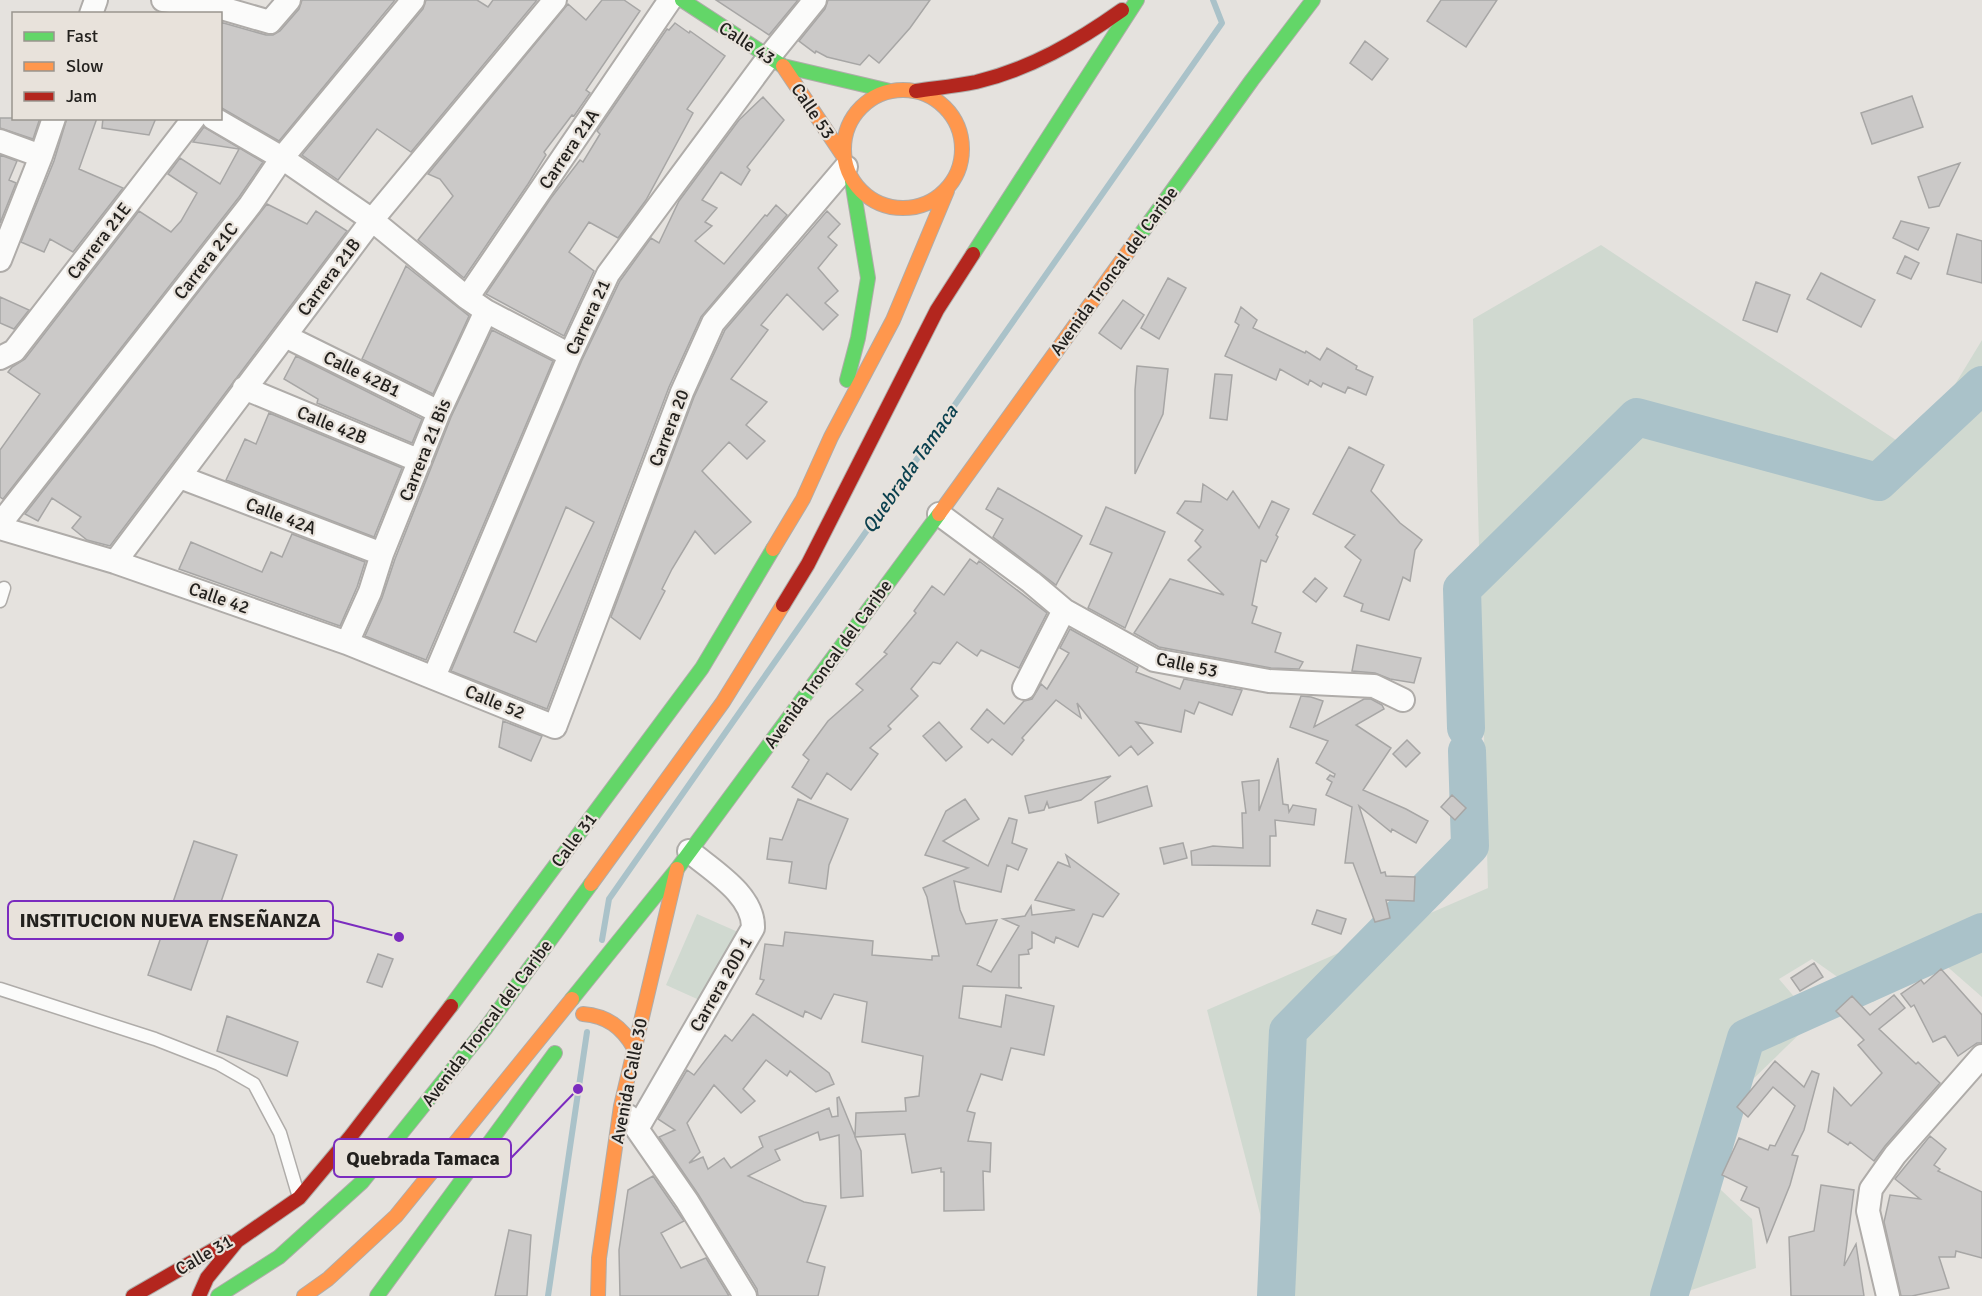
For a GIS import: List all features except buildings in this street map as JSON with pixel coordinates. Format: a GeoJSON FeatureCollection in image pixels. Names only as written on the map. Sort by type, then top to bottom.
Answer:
{"type":"FeatureCollection","features":[{"type":"Feature","properties":{"kind":"main road","name":"Calle 43"},"geometry":{"type":"LineString","coordinates":[[682,0],[776,62]]}},
{"type":"Feature","properties":{"kind":"main road"},"geometry":{"type":"LineString","coordinates":[[831,436],[858,338],[868,278],[847,168],[844,140],[849,123],[859,108],[873,97],[890,91],[916,91],[976,81],[1035,62],[1089,34],[1137,0]]}},
{"type":"Feature","properties":{"kind":"main road","name":"Avenida Troncal del Caribe"},"geometry":{"type":"LineString","coordinates":[[218,1296],[279,1257],[362,1182],[485,1029],[723,702],[808,564],[937,310],[1137,0]]}},
{"type":"Feature","properties":{"kind":"main road","name":"Avenida Troncal del Caribe"},"geometry":{"type":"LineString","coordinates":[[304,1296],[328,1279],[396,1216],[683,860],[939,514],[1252,80],[1313,0]]}},
{"type":"Feature","properties":{"kind":"main road","name":"Calle 53"},"geometry":{"type":"LineString","coordinates":[[776,62],[890,91]]}},
{"type":"Feature","properties":{"kind":"main road","name":"Calle 53"},"geometry":{"type":"LineString","coordinates":[[776,62],[847,168]]}},
{"type":"Feature","properties":{"kind":"main road"},"geometry":{"type":"LineString","coordinates":[[831,436],[893,320],[946,191],[956,178],[961,163],[963,148],[954,118],[944,105],[931,96],[916,91]]}},
{"type":"Feature","properties":{"kind":"main road"},"geometry":{"type":"LineString","coordinates":[[847,168],[864,195],[880,204],[897,209],[915,208],[932,201],[946,191]]}},
{"type":"Feature","properties":{"kind":"main road","name":"Calle 31"},"geometry":{"type":"LineString","coordinates":[[199,1296],[207,1278],[237,1241],[299,1198],[351,1136],[441,1019],[702,668],[803,499],[831,436]]}},
{"type":"Feature","properties":{"kind":"main road"},"geometry":{"type":"LineString","coordinates":[[602,985],[683,860]]}},
{"type":"Feature","properties":{"kind":"main road","name":"Avenida Calle 30"},"geometry":{"type":"LineString","coordinates":[[598,1296],[599,1258],[621,1106],[683,860]]}},
{"type":"Feature","properties":{"kind":"main road"},"geometry":{"type":"LineString","coordinates":[[582,1014],[596,1015],[620,1026],[634,1048]]}},
{"type":"Feature","properties":{"kind":"main road"},"geometry":{"type":"LineString","coordinates":[[378,1295],[562,1043]]}},
{"type":"Feature","properties":{"kind":"main road","name":"Calle 31"},"geometry":{"type":"LineString","coordinates":[[133,1296],[275,1214]]}},
{"type":"Feature","properties":{"kind":"street"},"geometry":{"type":"LineString","coordinates":[[163,0],[219,8],[270,22],[290,0]]}},
{"type":"Feature","properties":{"kind":"street","name":"Carrera 21C"},"geometry":{"type":"LineString","coordinates":[[0,526],[250,205],[282,158],[412,0]]}},
{"type":"Feature","properties":{"kind":"street","name":"Carrera 21B"},"geometry":{"type":"LineString","coordinates":[[115,562],[372,220],[555,0]]}},
{"type":"Feature","properties":{"kind":"street","name":"Carrera 21A"},"geometry":{"type":"LineString","coordinates":[[467,298],[670,0]]}},
{"type":"Feature","properties":{"kind":"street","name":"Carrera 21"},"geometry":{"type":"LineString","coordinates":[[435,677],[570,355],[608,274],[776,62],[815,0]]}},
{"type":"Feature","properties":{"kind":"street"},"geometry":{"type":"LineString","coordinates":[[0,260],[53,120]]}},
{"type":"Feature","properties":{"kind":"street","name":"Carrera 21E"},"geometry":{"type":"LineString","coordinates":[[0,358],[14,351],[192,120]]}},
{"type":"Feature","properties":{"kind":"street"},"geometry":{"type":"LineString","coordinates":[[216,120],[282,158],[372,220],[486,311],[570,355]]}},
{"type":"Feature","properties":{"kind":"street"},"geometry":{"type":"LineString","coordinates":[[0,141],[41,156]]}},
{"type":"Feature","properties":{"kind":"street","name":"Carrera 20"},"geometry":{"type":"LineString","coordinates":[[555,727],[678,403],[714,322],[847,168]]}},
{"type":"Feature","properties":{"kind":"street","name":"Carrera 21 Bis"},"geometry":{"type":"LineString","coordinates":[[347,643],[370,592],[382,554],[439,412],[486,311]]}},
{"type":"Feature","properties":{"kind":"street","name":"Calle 42B1"},"geometry":{"type":"LineString","coordinates":[[285,336],[439,412]]}},
{"type":"Feature","properties":{"kind":"street","name":"Calle 42B"},"geometry":{"type":"LineString","coordinates":[[244,388],[420,461]]}},
{"type":"Feature","properties":{"kind":"street","name":"Calle 42A"},"geometry":{"type":"LineString","coordinates":[[180,477],[382,554]]}},
{"type":"Feature","properties":{"kind":"street","name":"Calle 53"},"geometry":{"type":"LineString","coordinates":[[939,514],[1031,582],[1064,610],[1154,660],[1269,681],[1374,686],[1403,700]]}},
{"type":"Feature","properties":{"kind":"street","name":"Calle 42"},"geometry":{"type":"LineString","coordinates":[[0,526],[115,562],[347,643],[435,677]]}},
{"type":"Feature","properties":{"kind":"street"},"geometry":{"type":"LineString","coordinates":[[1024,688],[1064,610]]}},
{"type":"Feature","properties":{"kind":"street","name":"Calle 52"},"geometry":{"type":"LineString","coordinates":[[435,677],[555,727]]}},
{"type":"Feature","properties":{"kind":"street","name":"Carrera 20D 1"},"geometry":{"type":"LineString","coordinates":[[637,1129],[753,928],[754,917],[750,909],[733,888],[683,860]]}},
{"type":"Feature","properties":{"kind":"street"},"geometry":{"type":"LineString","coordinates":[[1888,1296],[1868,1211],[1871,1189],[1895,1155],[1982,1056]]}},
{"type":"Feature","properties":{"kind":"street"},"geometry":{"type":"LineString","coordinates":[[621,1106],[687,1201],[745,1296]]}},
{"type":"Feature","properties":{"kind":"lane"},"geometry":{"type":"LineString","coordinates":[[0,601],[4,588]]}},
{"type":"Feature","properties":{"kind":"lane"},"geometry":{"type":"LineString","coordinates":[[0,989],[155,1039],[219,1065],[254,1084],[280,1132],[299,1198]]}},
{"type":"Feature","properties":{"kind":"shaded area"},"geometry":{"type":"Polygon","coordinates":[[[1601,245],[1914,452],[1982,340],[1982,997],[1942,962],[1873,1002],[1812,959],[1779,979],[1814,1020],[1751,1081],[1706,1176],[1752,1219],[1756,1268],[1674,1296],[1288,1296],[1288,1281],[1271,1256],[1207,1010],[1488,888],[1473,319],[1601,245]]]}},
{"type":"Feature","properties":{"kind":"shaded area"},"geometry":{"type":"Polygon","coordinates":[[[697,914],[738,932],[706,1003],[666,985],[697,914]]]}},
{"type":"Feature","properties":{"kind":"waterway","name":"Quebrada Tamaca"},"geometry":{"type":"LineString","coordinates":[[602,940],[609,899],[1222,23],[1213,0]]}},
{"type":"Feature","properties":{"kind":"waterway"},"geometry":{"type":"LineString","coordinates":[[1466,728],[1462,589],[1637,417],[1878,482],[1982,385]]}},
{"type":"Feature","properties":{"kind":"waterway"},"geometry":{"type":"LineString","coordinates":[[1276,1296],[1288,1031],[1470,846],[1467,751]]}},
{"type":"Feature","properties":{"kind":"waterway"},"geometry":{"type":"LineString","coordinates":[[1669,1296],[1746,1038],[1982,932]]}},
{"type":"Feature","properties":{"kind":"waterway","name":"Quebrada Tamaca"},"geometry":{"type":"LineString","coordinates":[[548,1296],[587,1032]]}},
{"type":"Feature","properties":{"kind":"traffic: fast"},"geometry":{"type":"LineString","coordinates":[[682,0],[783,66],[890,91]]}},
{"type":"Feature","properties":{"kind":"traffic: fast"},"geometry":{"type":"LineString","coordinates":[[973,254],[1137,0]]}},
{"type":"Feature","properties":{"kind":"traffic: fast"},"geometry":{"type":"LineString","coordinates":[[1138,238],[1313,0]]}},
{"type":"Feature","properties":{"kind":"traffic: fast"},"geometry":{"type":"LineString","coordinates":[[847,380],[858,338],[868,278],[852,181]]}},
{"type":"Feature","properties":{"kind":"traffic: fast"},"geometry":{"type":"LineString","coordinates":[[572,999],[677,869],[939,514]]}},
{"type":"Feature","properties":{"kind":"traffic: fast"},"geometry":{"type":"LineString","coordinates":[[451,1006],[702,668],[773,549]]}},
{"type":"Feature","properties":{"kind":"traffic: fast"},"geometry":{"type":"LineString","coordinates":[[218,1296],[279,1257],[362,1182],[485,1029],[591,884]]}},
{"type":"Feature","properties":{"kind":"traffic: fast"},"geometry":{"type":"LineString","coordinates":[[377,1296],[555,1053]]}},
{"type":"Feature","properties":{"kind":"traffic: slow"},"geometry":{"type":"LineString","coordinates":[[783,66],[844,157]]}},
{"type":"Feature","properties":{"kind":"traffic: slow"},"geometry":{"type":"LineString","coordinates":[[903,90],[926,94],[945,107],[958,126],[962,149],[958,172],[945,191],[926,204],[903,208],[880,204],[861,191],[848,172],[844,149],[848,126],[861,107],[880,94],[903,90]]}},
{"type":"Feature","properties":{"kind":"traffic: slow"},"geometry":{"type":"LineString","coordinates":[[773,549],[803,499],[831,437],[893,320],[947,191]]}},
{"type":"Feature","properties":{"kind":"traffic: slow"},"geometry":{"type":"LineString","coordinates":[[939,514],[1138,238]]}},
{"type":"Feature","properties":{"kind":"traffic: slow"},"geometry":{"type":"LineString","coordinates":[[591,884],[723,702],[783,605]]}},
{"type":"Feature","properties":{"kind":"traffic: slow"},"geometry":{"type":"LineString","coordinates":[[598,1296],[599,1258],[621,1106],[677,869]]}},
{"type":"Feature","properties":{"kind":"traffic: slow"},"geometry":{"type":"LineString","coordinates":[[304,1296],[328,1279],[396,1216],[572,999]]}},
{"type":"Feature","properties":{"kind":"traffic: slow"},"geometry":{"type":"LineString","coordinates":[[583,1014],[607,1020],[624,1034],[634,1048]]}},
{"type":"Feature","properties":{"kind":"traffic: jam"},"geometry":{"type":"LineString","coordinates":[[916,91],[976,82],[1015,70],[1088,33],[1122,10]]}},
{"type":"Feature","properties":{"kind":"traffic: jam"},"geometry":{"type":"LineString","coordinates":[[783,605],[808,564],[937,310],[973,254]]}},
{"type":"Feature","properties":{"kind":"traffic: jam"},"geometry":{"type":"LineString","coordinates":[[199,1296],[207,1278],[237,1241],[299,1198],[351,1136],[451,1006]]}},
{"type":"Feature","properties":{"kind":"traffic: jam"},"geometry":{"type":"LineString","coordinates":[[133,1296],[227,1242]]}},
{"type":"Feature","properties":{"kind":"place","name":"INSTITUCION NUEVA ENSEÑANZA"},"geometry":{"type":"Point","coordinates":[399,937]}},
{"type":"Feature","properties":{"kind":"place","name":"Quebrada Tamaca"},"geometry":{"type":"Point","coordinates":[578,1089]}}]}
